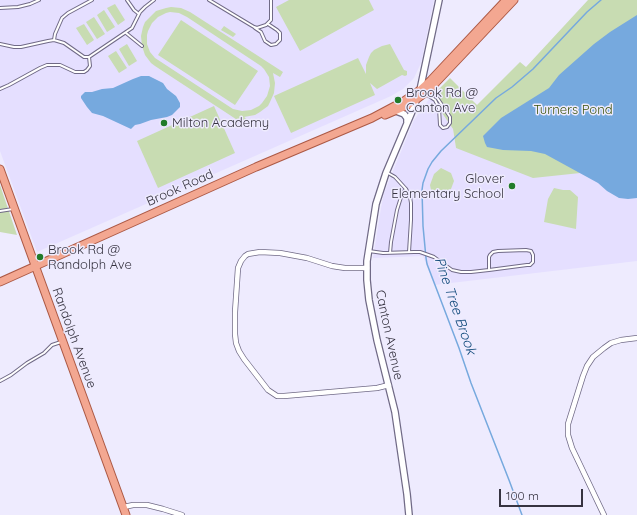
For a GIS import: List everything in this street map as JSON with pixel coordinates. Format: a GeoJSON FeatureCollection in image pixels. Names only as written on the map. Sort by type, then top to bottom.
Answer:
{"type":"FeatureCollection","features":[{"type":"Feature","properties":{"kind":"main road","name":"Brook Road"},"geometry":{"type":"LineString","coordinates":[[372,118],[396,111],[417,99],[434,77],[511,0]]}},
{"type":"Feature","properties":{"kind":"main road","name":"Brook Road"},"geometry":{"type":"LineString","coordinates":[[0,282],[256,167],[372,118],[423,92],[433,86],[511,0]]}},
{"type":"Feature","properties":{"kind":"main road","name":"Randolph Avenue"},"geometry":{"type":"LineString","coordinates":[[0,169],[2,183],[14,209],[126,515]]}},
{"type":"Feature","properties":{"kind":"street"},"geometry":{"type":"LineString","coordinates":[[423,92],[439,0]]}},
{"type":"Feature","properties":{"kind":"street","name":"Canton Avenue"},"geometry":{"type":"LineString","coordinates":[[409,515],[398,426],[370,307],[367,268],[368,251],[376,204],[386,172],[417,99]]}},
{"type":"Feature","properties":{"kind":"street"},"geometry":{"type":"LineString","coordinates":[[396,111],[402,112],[406,115],[407,123]]}},
{"type":"Feature","properties":{"kind":"street"},"geometry":{"type":"LineString","coordinates":[[367,268],[345,268],[332,266],[307,258],[280,253],[256,252],[245,256],[239,264],[238,272],[235,317],[236,343],[244,360],[268,390],[277,396],[377,388],[389,385]]}},
{"type":"Feature","properties":{"kind":"street"},"geometry":{"type":"LineString","coordinates":[[604,515],[572,448],[568,434],[568,424],[583,376],[593,357],[612,343],[637,338]]}},
{"type":"Feature","properties":{"kind":"street"},"geometry":{"type":"LineString","coordinates":[[124,508],[133,505],[147,505],[163,508],[182,515]]}},
{"type":"Feature","properties":{"kind":"lane"},"geometry":{"type":"LineString","coordinates":[[0,8],[23,6],[38,0]]}},
{"type":"Feature","properties":{"kind":"lane"},"geometry":{"type":"LineString","coordinates":[[54,40],[62,18],[68,13],[92,0]]}},
{"type":"Feature","properties":{"kind":"lane"},"geometry":{"type":"LineString","coordinates":[[127,0],[139,14]]}},
{"type":"Feature","properties":{"kind":"lane"},"geometry":{"type":"LineString","coordinates":[[0,44],[18,47],[54,40],[64,44],[84,57],[89,57],[126,33],[134,26],[139,14],[154,0]]}},
{"type":"Feature","properties":{"kind":"lane"},"geometry":{"type":"LineString","coordinates":[[209,0],[261,32],[267,42],[272,45],[276,44],[280,39],[280,33],[268,24]]}},
{"type":"Feature","properties":{"kind":"lane"},"geometry":{"type":"LineString","coordinates":[[254,27],[262,27],[268,24],[271,18],[272,0]]}},
{"type":"Feature","properties":{"kind":"lane"},"geometry":{"type":"LineString","coordinates":[[126,33],[142,46]]}},
{"type":"Feature","properties":{"kind":"lane"},"geometry":{"type":"LineString","coordinates":[[0,89],[44,66],[60,65],[75,72],[84,72],[90,66],[89,57]]}},
{"type":"Feature","properties":{"kind":"lane"},"geometry":{"type":"LineString","coordinates":[[423,92],[433,98],[438,105],[440,111],[440,125],[443,128],[447,127],[450,123],[450,117],[434,93],[433,86]]}},
{"type":"Feature","properties":{"kind":"lane"},"geometry":{"type":"LineString","coordinates":[[386,172],[395,177],[406,189],[410,197],[411,220],[409,252]]}},
{"type":"Feature","properties":{"kind":"lane"},"geometry":{"type":"LineString","coordinates":[[390,253],[397,210],[402,194],[406,189]]}},
{"type":"Feature","properties":{"kind":"lane"},"geometry":{"type":"LineString","coordinates":[[0,211],[14,209]]}},
{"type":"Feature","properties":{"kind":"lane"},"geometry":{"type":"LineString","coordinates":[[368,251],[379,253],[420,252],[430,255],[448,268],[457,271],[471,272],[490,270],[530,265],[533,262],[534,255],[531,251],[526,250],[493,252],[489,257],[490,270]]}},
{"type":"Feature","properties":{"kind":"lane"},"geometry":{"type":"LineString","coordinates":[[0,381],[44,353],[52,345],[63,341]]}},
{"type":"Feature","properties":{"kind":"shaded area","name":"Milton Academy"},"geometry":{"type":"Polygon","coordinates":[[[0,0],[434,0],[421,63],[414,78],[403,89],[391,96],[37,252],[0,151],[0,0]]]}},
{"type":"Feature","properties":{"kind":"shaded area","name":"Glover Elementary School"},"geometry":{"type":"Polygon","coordinates":[[[431,97],[453,129],[456,148],[637,167],[637,261],[434,285],[423,256],[373,258],[384,193],[414,120],[431,97]]]}},
{"type":"Feature","properties":{"kind":"green space"},"geometry":{"type":"Polygon","coordinates":[[[289,0],[369,0],[374,10],[300,51],[276,7],[289,0]]]}},
{"type":"Feature","properties":{"kind":"green space","name":"Turners Pond"},"geometry":{"type":"Polygon","coordinates":[[[588,0],[637,0],[637,167],[533,178],[456,148],[453,129],[431,97],[450,78],[477,105],[520,62],[526,67],[588,0]]]}},
{"type":"Feature","properties":{"kind":"green space"},"geometry":{"type":"Polygon","coordinates":[[[115,4],[125,20],[118,25],[107,8],[115,4]]]}},
{"type":"Feature","properties":{"kind":"green space"},"geometry":{"type":"Polygon","coordinates":[[[166,8],[181,8],[190,12],[283,72],[280,77],[273,73],[275,83],[274,93],[268,106],[255,115],[244,117],[251,122],[248,127],[155,66],[145,55],[141,36],[145,22],[156,11],[166,8]],[[166,13],[158,17],[152,23],[147,35],[147,44],[150,52],[155,58],[233,109],[242,111],[251,110],[259,106],[267,96],[270,86],[269,77],[264,69],[179,13],[166,13]]]}},
{"type":"Feature","properties":{"kind":"green space"},"geometry":{"type":"Polygon","coordinates":[[[104,10],[115,27],[107,32],[97,15],[104,10]]]}},
{"type":"Feature","properties":{"kind":"green space"},"geometry":{"type":"Polygon","coordinates":[[[94,17],[105,34],[97,39],[86,22],[94,17]]]}},
{"type":"Feature","properties":{"kind":"green space"},"geometry":{"type":"Polygon","coordinates":[[[181,20],[258,71],[235,105],[158,55],[181,20]]]}},
{"type":"Feature","properties":{"kind":"green space"},"geometry":{"type":"Polygon","coordinates":[[[84,24],[94,40],[87,45],[76,28],[84,24]]]}},
{"type":"Feature","properties":{"kind":"green space"},"geometry":{"type":"Polygon","coordinates":[[[224,26],[236,34],[233,37],[221,30],[224,26]]]}},
{"type":"Feature","properties":{"kind":"green space"},"geometry":{"type":"Polygon","coordinates":[[[127,44],[137,61],[129,66],[119,49],[127,44]]]}},
{"type":"Feature","properties":{"kind":"green space"},"geometry":{"type":"Polygon","coordinates":[[[390,44],[404,70],[407,71],[407,75],[402,75],[377,89],[370,83],[375,95],[291,133],[274,96],[358,58],[366,74],[366,65],[371,53],[382,46],[390,44]]]}},
{"type":"Feature","properties":{"kind":"green space"},"geometry":{"type":"Polygon","coordinates":[[[116,51],[127,68],[119,73],[108,56],[116,51]]]}},
{"type":"Feature","properties":{"kind":"green space"},"geometry":{"type":"Polygon","coordinates":[[[214,106],[235,153],[158,188],[137,141],[214,106]]]}},
{"type":"Feature","properties":{"kind":"green space"},"geometry":{"type":"Polygon","coordinates":[[[441,168],[451,173],[454,181],[451,189],[440,192],[431,190],[430,185],[434,174],[441,168]]]}},
{"type":"Feature","properties":{"kind":"green space"},"geometry":{"type":"Polygon","coordinates":[[[0,185],[17,235],[0,232],[0,185]]]}},
{"type":"Feature","properties":{"kind":"green space"},"geometry":{"type":"Polygon","coordinates":[[[554,188],[570,190],[578,197],[576,229],[544,222],[548,199],[554,188]]]}},
{"type":"Feature","properties":{"kind":"water"},"geometry":{"type":"Polygon","coordinates":[[[637,15],[637,198],[619,198],[607,191],[598,183],[545,154],[531,151],[503,150],[487,147],[483,136],[501,118],[549,88],[559,75],[594,44],[637,15]]]}},
{"type":"Feature","properties":{"kind":"water"},"geometry":{"type":"Polygon","coordinates":[[[141,76],[149,76],[163,83],[167,89],[176,96],[180,103],[180,107],[172,115],[135,125],[131,129],[103,116],[92,113],[81,98],[85,92],[113,88],[141,76]]]}},
{"type":"Feature","properties":{"kind":"waterway","name":"Pine Tree Brook"},"geometry":{"type":"LineString","coordinates":[[522,515],[427,264],[423,226],[423,183],[428,169],[441,151],[496,98],[512,87],[533,69],[587,12],[601,0]]}},
{"type":"Feature","properties":{"kind":"place","name":"Brook Rd @ Canton Ave"},"geometry":{"type":"Point","coordinates":[398,100]}},
{"type":"Feature","properties":{"kind":"place","name":"Milton Academy"},"geometry":{"type":"Point","coordinates":[164,123]}},
{"type":"Feature","properties":{"kind":"place","name":"Glover Elementary School"},"geometry":{"type":"Point","coordinates":[512,186]}},
{"type":"Feature","properties":{"kind":"place","name":"Brook Rd @ Randolph Ave"},"geometry":{"type":"Point","coordinates":[40,257]}}]}
